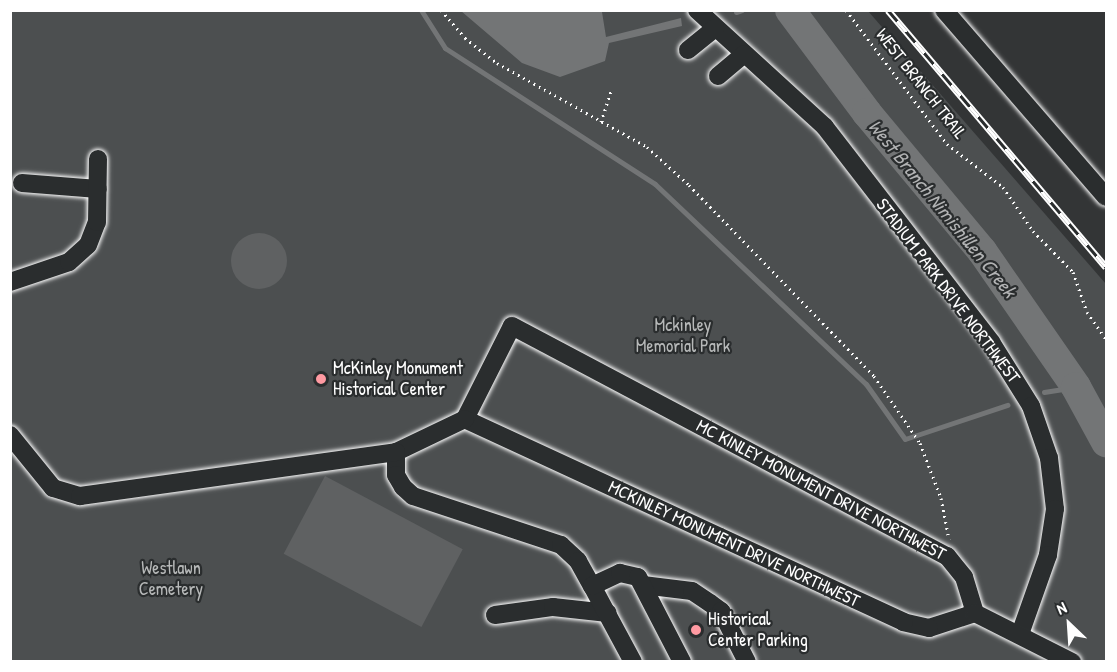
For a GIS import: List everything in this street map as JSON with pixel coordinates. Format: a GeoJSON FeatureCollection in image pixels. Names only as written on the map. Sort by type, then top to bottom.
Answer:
{"type":"FeatureCollection","features":[{"type":"Feature","properties":{"kind":"street","name":"STADIUM PARK DRIVE NORTHWEST"},"geometry":{"type":"LineString","coordinates":[[697,10],[825,127],[991,342],[1031,406],[1049,458],[1054,509],[1048,555],[1020,634]]}},
{"type":"Feature","properties":{"kind":"street"},"geometry":{"type":"LineString","coordinates":[[944,10],[1107,197]]}},
{"type":"Feature","properties":{"kind":"street"},"geometry":{"type":"LineString","coordinates":[[688,50],[715,28]]}},
{"type":"Feature","properties":{"kind":"street"},"geometry":{"type":"LineString","coordinates":[[718,76],[744,54]]}},
{"type":"Feature","properties":{"kind":"street"},"geometry":{"type":"LineString","coordinates":[[10,282],[69,262],[83,251],[97,222],[98,159]]}},
{"type":"Feature","properties":{"kind":"street"},"geometry":{"type":"LineString","coordinates":[[22,183],[98,189]]}},
{"type":"Feature","properties":{"kind":"street","name":"MC KINLEY MONUMENT DRIVE NORTHWEST"},"geometry":{"type":"LineString","coordinates":[[465,419],[512,327],[947,556],[964,577],[975,613]]}},
{"type":"Feature","properties":{"kind":"street"},"geometry":{"type":"LineString","coordinates":[[10,435],[53,488],[80,496],[396,452],[465,419]]}},
{"type":"Feature","properties":{"kind":"street","name":"MCKINLEY MONUMENT DRIVE NORTHWEST"},"geometry":{"type":"LineString","coordinates":[[465,419],[904,622],[929,628],[975,613]]}},
{"type":"Feature","properties":{"kind":"street"},"geometry":{"type":"LineString","coordinates":[[396,452],[396,475],[413,496],[561,545],[578,561],[633,662]]}},
{"type":"Feature","properties":{"kind":"street"},"geometry":{"type":"LineString","coordinates":[[592,586],[620,573],[638,577],[682,662]]}},
{"type":"Feature","properties":{"kind":"street"},"geometry":{"type":"LineString","coordinates":[[643,585],[692,591],[721,611],[747,662]]}},
{"type":"Feature","properties":{"kind":"street"},"geometry":{"type":"LineString","coordinates":[[495,615],[553,607],[608,613]]}},
{"type":"Feature","properties":{"kind":"street"},"geometry":{"type":"LineString","coordinates":[[975,613],[1072,662]]}},
{"type":"Feature","properties":{"kind":"path"},"geometry":{"type":"LineString","coordinates":[[441,10],[465,38],[497,63],[646,147],[689,184],[874,376],[920,443],[945,511],[947,556]]}},
{"type":"Feature","properties":{"kind":"path","name":"WEST BRANCH TRAIL"},"geometry":{"type":"LineString","coordinates":[[846,10],[947,144],[1003,187],[1033,231],[1073,272],[1087,312],[1107,339]]}},
{"type":"Feature","properties":{"kind":"path"},"geometry":{"type":"LineString","coordinates":[[601,122],[611,92]]}},
{"type":"Feature","properties":{"kind":"green space","name":"Mckinley Memorial Park"},"geometry":{"type":"Polygon","coordinates":[[[10,11],[868,11],[1106,284],[1106,661],[11,661],[10,11]]]}},
{"type":"Feature","properties":{"kind":"shaded area"},"geometry":{"type":"Polygon","coordinates":[[[461,11],[602,12],[606,37],[681,18],[682,26],[609,43],[605,61],[560,77],[522,63],[461,11]]]}},
{"type":"Feature","properties":{"kind":"building"},"geometry":{"type":"Polygon","coordinates":[[[253,233],[265,233],[275,237],[283,245],[287,261],[283,277],[275,285],[265,289],[253,289],[243,285],[235,277],[231,267],[231,255],[235,245],[243,237],[253,233]]]}},
{"type":"Feature","properties":{"kind":"building"},"geometry":{"type":"Polygon","coordinates":[[[325,476],[463,549],[421,627],[284,554],[325,476]]]}},
{"type":"Feature","properties":{"kind":"waterway"},"geometry":{"type":"LineString","coordinates":[[421,10],[445,48],[655,184],[866,384],[905,439],[1007,405]]}},
{"type":"Feature","properties":{"kind":"waterway"},"geometry":{"type":"LineString","coordinates":[[736,12],[742,10]]}},
{"type":"Feature","properties":{"kind":"waterway","name":"West Branch Nimishillen Creek"},"geometry":{"type":"LineString","coordinates":[[790,10],[867,113],[982,251],[1076,387],[1106,442]]}},
{"type":"Feature","properties":{"kind":"waterway"},"geometry":{"type":"LineString","coordinates":[[1044,392],[1076,387]]}},
{"type":"Feature","properties":{"kind":"railway"},"geometry":{"type":"LineString","coordinates":[[888,10],[1106,267]]}},
{"type":"Feature","properties":{"kind":"place","name":"McKinley Monument Historical Center"},"geometry":{"type":"Point","coordinates":[321,379]}},
{"type":"Feature","properties":{"kind":"place","name":"Historical Center Parking"},"geometry":{"type":"Point","coordinates":[696,630]}},
{"type":"Feature","properties":{"kind":"park label","name":"Westlawn Cemetery"},"geometry":{"type":"Point","coordinates":[171,579]}}]}
